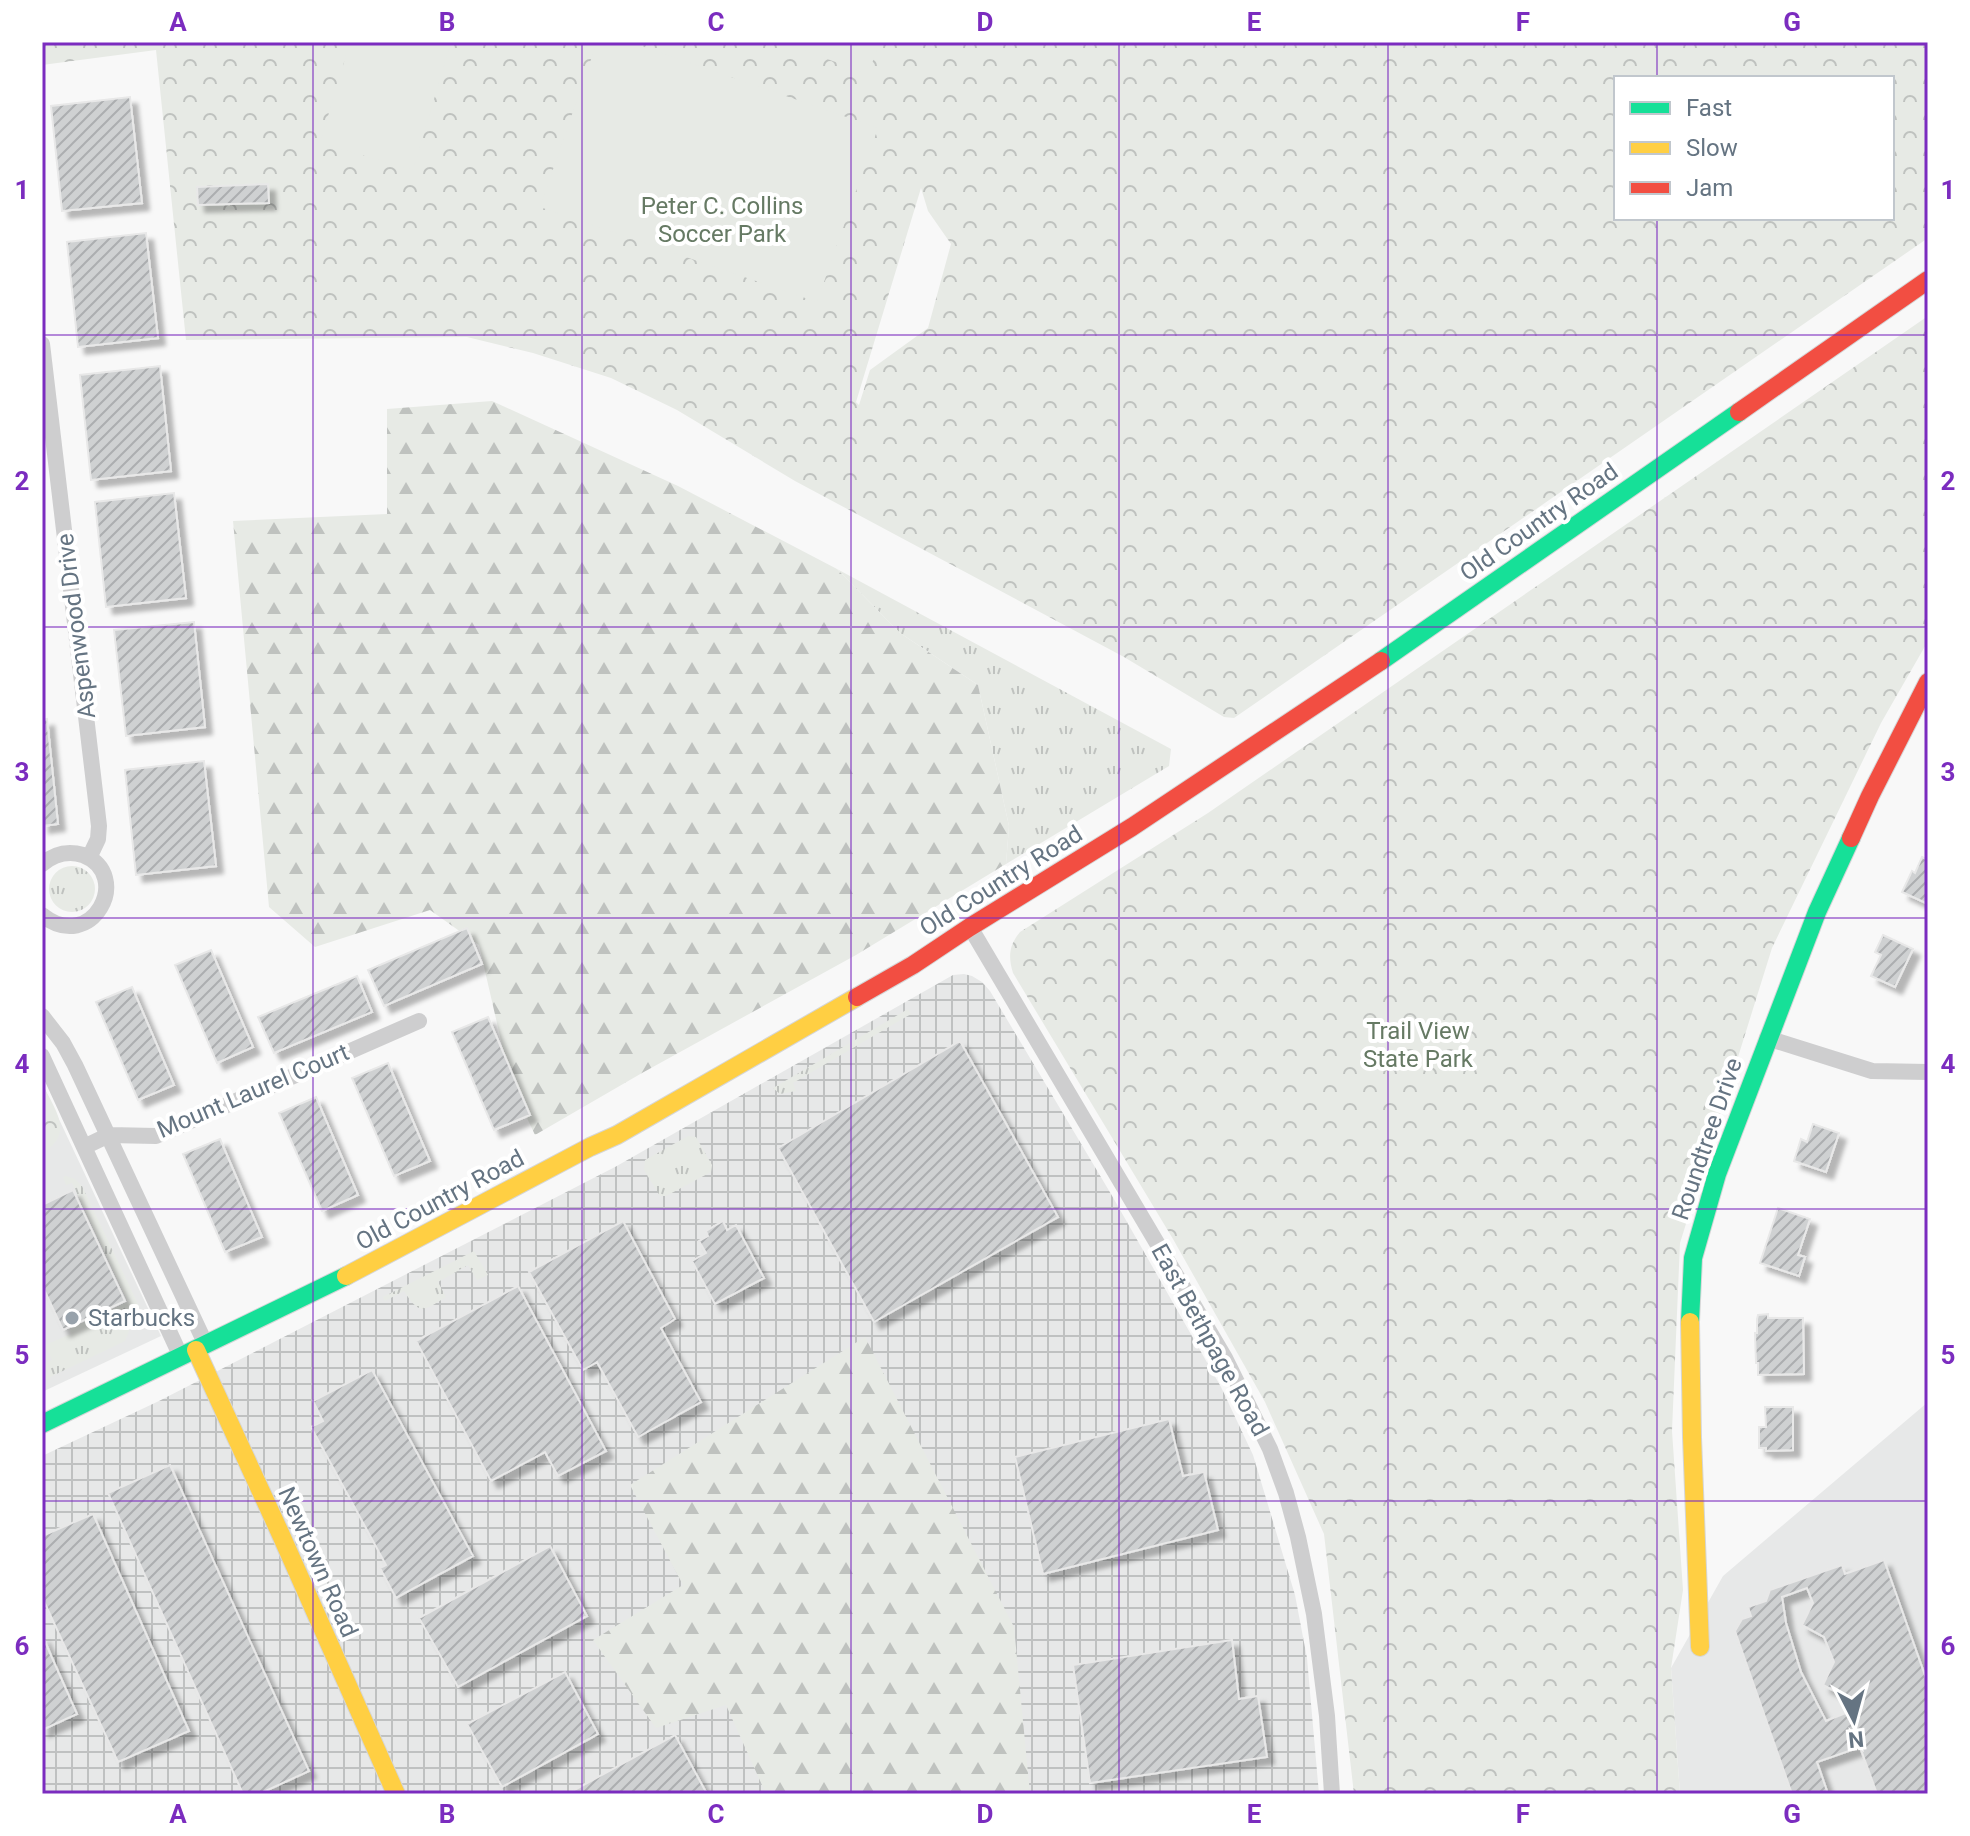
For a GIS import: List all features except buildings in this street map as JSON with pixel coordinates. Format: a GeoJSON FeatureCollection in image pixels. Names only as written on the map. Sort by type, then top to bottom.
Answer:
{"type":"FeatureCollection","features":[{"type":"Feature","properties":{"kind":"main road","name":"Old Country Road"},"geometry":{"type":"LineString","coordinates":[[42,1424],[356,1271],[617,1135],[913,965],[1132,827],[1346,685],[1928,280]]}},
{"type":"Feature","properties":{"kind":"main road","name":"Roundtree Drive"},"geometry":{"type":"LineString","coordinates":[[1700,1647],[1692,1437],[1690,1309],[1693,1258],[1717,1174],[1817,912],[1870,796],[1928,682]]}},
{"type":"Feature","properties":{"kind":"main road","name":"Newtown Road"},"geometry":{"type":"LineString","coordinates":[[194,1351],[281,1535],[396,1794]]}},
{"type":"Feature","properties":{"kind":"street","name":"Aspenwood Drive"},"geometry":{"type":"LineString","coordinates":[[42,344],[47,420],[99,826],[98,839],[89,858]]}},
{"type":"Feature","properties":{"kind":"street"},"geometry":{"type":"LineString","coordinates":[[42,864],[50,857],[75,853],[96,864],[106,885],[102,908],[85,923],[61,926],[42,915]]}},
{"type":"Feature","properties":{"kind":"street","name":"East Bethpage Road"},"geometry":{"type":"LineString","coordinates":[[970,927],[1225,1358],[1270,1449],[1298,1537],[1312,1605],[1327,1716],[1332,1794]]}},
{"type":"Feature","properties":{"kind":"street"},"geometry":{"type":"LineString","coordinates":[[42,1016],[63,1043],[109,1135],[194,1351]]}},
{"type":"Feature","properties":{"kind":"street","name":"Mount Laurel Court"},"geometry":{"type":"LineString","coordinates":[[84,1147],[109,1135],[156,1136],[419,1021]]}},
{"type":"Feature","properties":{"kind":"street"},"geometry":{"type":"LineString","coordinates":[[1767,1038],[1872,1071],[1928,1072]]}},
{"type":"Feature","properties":{"kind":"street"},"geometry":{"type":"LineString","coordinates":[[42,1056],[84,1147],[194,1351]]}},
{"type":"Feature","properties":{"kind":"shaded area"},"geometry":{"type":"Polygon","coordinates":[[[964,974],[982,982],[990,991],[1221,1387],[1253,1455],[1295,1595],[1307,1658],[1319,1794],[42,1794],[42,1456],[159,1401],[615,1167],[953,975],[964,974]]]}},
{"type":"Feature","properties":{"kind":"shaded area"},"geometry":{"type":"Polygon","coordinates":[[[42,1083],[161,1336],[42,1392],[42,1083]]]}},
{"type":"Feature","properties":{"kind":"shaded area"},"geometry":{"type":"Polygon","coordinates":[[[1928,1402],[1928,1794],[1680,1794],[1671,1668],[1723,1576],[1928,1402]]]}},
{"type":"Feature","properties":{"kind":"green space","name":"Peter C. Collins Soccer Park"},"geometry":{"type":"Polygon","coordinates":[[[42,42],[1928,42],[1928,238],[1234,718],[1224,717],[1124,657],[795,481],[677,410],[611,378],[533,353],[467,337],[186,340],[156,50],[42,65],[42,42]],[[921,188],[856,402],[859,405],[870,370],[928,328],[951,244],[928,211],[921,188]]]}},
{"type":"Feature","properties":{"kind":"green space"},"geometry":{"type":"Polygon","coordinates":[[[350,42],[451,42],[413,170],[320,143],[350,42]]]}},
{"type":"Feature","properties":{"kind":"green space","name":"Peter C. Collins Soccer Park"},"geometry":{"type":"Polygon","coordinates":[[[597,42],[630,42],[878,128],[817,302],[540,207],[597,42]]]}},
{"type":"Feature","properties":{"kind":"green space"},"geometry":{"type":"Polygon","coordinates":[[[781,42],[880,42],[868,74],[781,42]]]}},
{"type":"Feature","properties":{"kind":"green space","name":"Trail View State Park"},"geometry":{"type":"Polygon","coordinates":[[[1928,316],[1928,641],[1881,723],[1772,948],[1680,1243],[1672,1431],[1683,1590],[1671,1668],[1680,1794],[1354,1794],[1324,1534],[1265,1402],[1173,1239],[1013,973],[1012,946],[1020,932],[1208,813],[1928,316]]]}},
{"type":"Feature","properties":{"kind":"green space"},"geometry":{"type":"Polygon","coordinates":[[[492,401],[678,486],[837,569],[900,633],[978,685],[1009,826],[1006,864],[856,955],[535,1135],[511,1084],[479,945],[430,910],[315,947],[269,907],[233,521],[387,514],[387,409],[492,401]]]}},
{"type":"Feature","properties":{"kind":"green space"},"geometry":{"type":"Polygon","coordinates":[[[837,569],[1171,749],[1169,766],[1006,864],[1009,826],[978,685],[900,633],[837,569]]]}},
{"type":"Feature","properties":{"kind":"green space"},"geometry":{"type":"Polygon","coordinates":[[[72,866],[88,873],[95,889],[88,905],[72,912],[56,905],[49,889],[56,873],[72,866]]]}},
{"type":"Feature","properties":{"kind":"green space"},"geometry":{"type":"Polygon","coordinates":[[[908,1009],[911,1014],[793,1083],[796,1091],[780,1094],[773,1088],[908,1009]]]}},
{"type":"Feature","properties":{"kind":"green space"},"geometry":{"type":"Polygon","coordinates":[[[42,1083],[56,1110],[60,1127],[54,1144],[45,1151],[42,1146],[42,1083]]]}},
{"type":"Feature","properties":{"kind":"green space"},"geometry":{"type":"Polygon","coordinates":[[[688,1136],[696,1137],[712,1165],[711,1172],[666,1196],[660,1196],[644,1170],[645,1160],[688,1136]]]}},
{"type":"Feature","properties":{"kind":"green space"},"geometry":{"type":"Polygon","coordinates":[[[63,1177],[82,1186],[139,1306],[125,1341],[42,1381],[42,1365],[52,1360],[45,1345],[71,1334],[69,1329],[128,1302],[72,1183],[66,1185],[63,1177]]]}},
{"type":"Feature","properties":{"kind":"green space"},"geometry":{"type":"Polygon","coordinates":[[[474,1251],[488,1275],[477,1280],[468,1265],[438,1282],[446,1297],[427,1308],[418,1308],[404,1291],[385,1301],[383,1297],[474,1251]]]}},
{"type":"Feature","properties":{"kind":"green space"},"geometry":{"type":"Polygon","coordinates":[[[865,1337],[1014,1627],[1030,1794],[766,1794],[726,1705],[656,1728],[593,1640],[683,1585],[630,1485],[865,1337]]]}},
{"type":"Feature","properties":{"kind":"traffic: fast"},"geometry":{"type":"LineString","coordinates":[[1381,661],[1739,412]]}},
{"type":"Feature","properties":{"kind":"traffic: fast"},"geometry":{"type":"LineString","coordinates":[[1690,1322],[1693,1258],[1717,1174],[1817,912],[1851,838]]}},
{"type":"Feature","properties":{"kind":"traffic: fast"},"geometry":{"type":"LineString","coordinates":[[42,1424],[346,1276]]}},
{"type":"Feature","properties":{"kind":"traffic: slow"},"geometry":{"type":"LineString","coordinates":[[346,1276],[617,1135],[857,997]]}},
{"type":"Feature","properties":{"kind":"traffic: slow"},"geometry":{"type":"LineString","coordinates":[[1690,1322],[1700,1647]]}},
{"type":"Feature","properties":{"kind":"traffic: slow"},"geometry":{"type":"LineString","coordinates":[[196,1350],[396,1794]]}},
{"type":"Feature","properties":{"kind":"traffic: jam"},"geometry":{"type":"LineString","coordinates":[[1739,412],[1928,280]]}},
{"type":"Feature","properties":{"kind":"traffic: jam"},"geometry":{"type":"LineString","coordinates":[[857,997],[1132,827],[1381,661]]}},
{"type":"Feature","properties":{"kind":"traffic: jam"},"geometry":{"type":"LineString","coordinates":[[1851,838],[1928,682]]}},
{"type":"Feature","properties":{"kind":"place","name":"Starbucks"},"geometry":{"type":"Point","coordinates":[72,1318]}}]}
